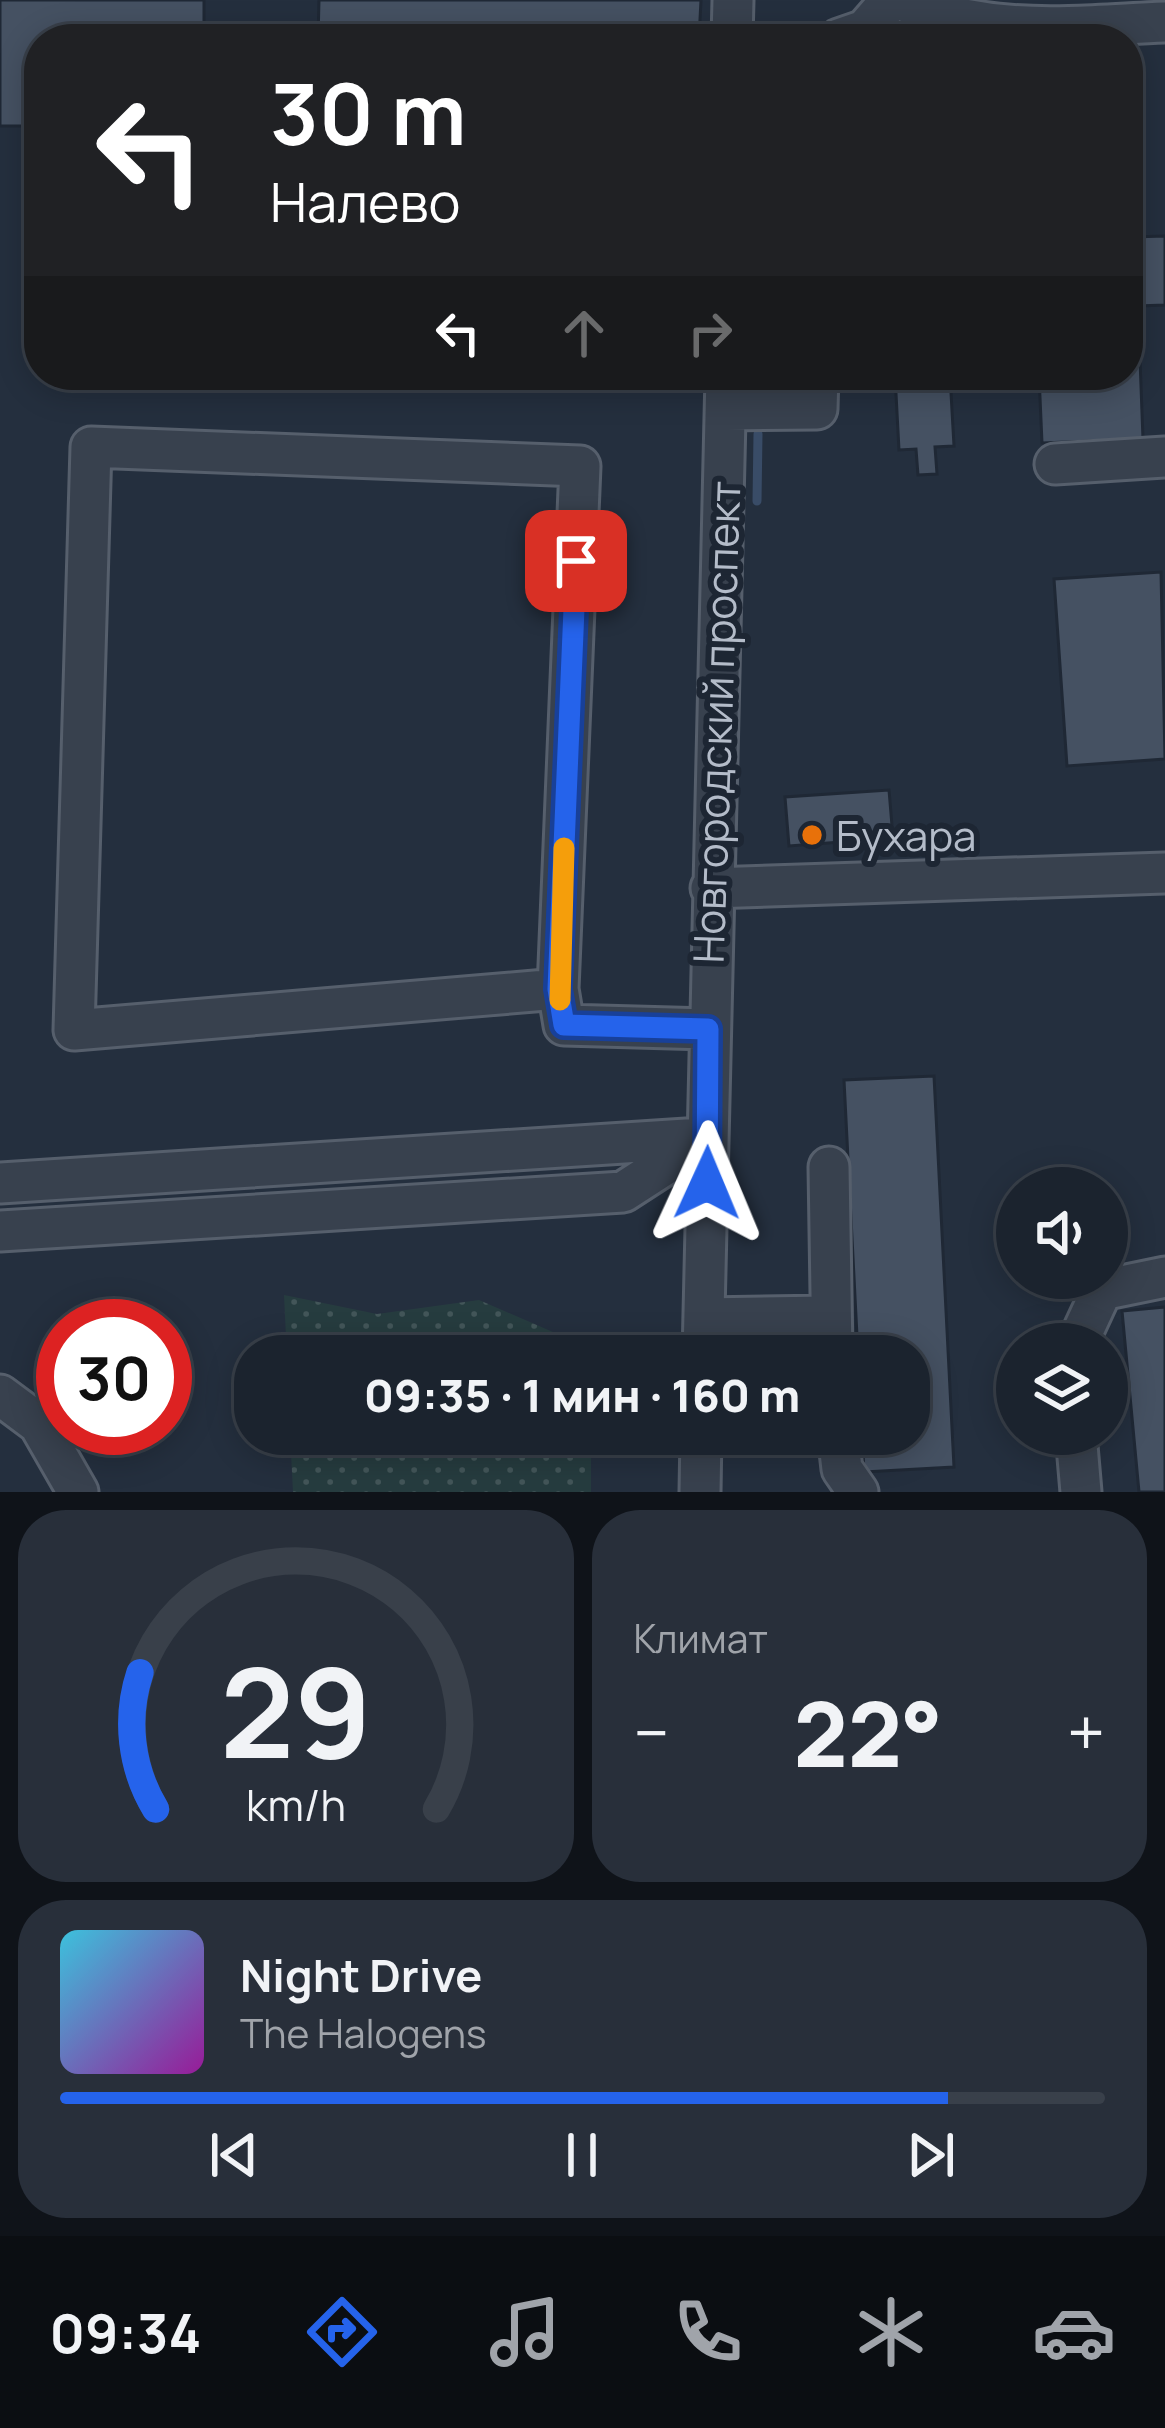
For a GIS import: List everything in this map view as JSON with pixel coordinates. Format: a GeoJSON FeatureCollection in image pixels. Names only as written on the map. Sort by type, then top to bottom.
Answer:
{"type":"FeatureCollection","features":[{"type":"Feature","properties":{"kind":"street"},"geometry":{"type":"LineString","coordinates":[[870,24],[891,0]]}},
{"type":"Feature","properties":{"kind":"street"},"geometry":{"type":"LineString","coordinates":[[901,0],[944,18],[975,24]]}},
{"type":"Feature","properties":{"kind":"street"},"geometry":{"type":"LineString","coordinates":[[1118,24],[1165,22]]}},
{"type":"Feature","properties":{"kind":"street"},"geometry":{"type":"LineString","coordinates":[[726,392],[818,410],[818,390]]}},
{"type":"Feature","properties":{"kind":"street","name":"Новгородский проспект"},"geometry":{"type":"LineString","coordinates":[[703,1335],[726,392]]}},
{"type":"Feature","properties":{"kind":"street"},"geometry":{"type":"LineString","coordinates":[[558,989],[74,1030],[91,447],[580,466],[558,989],[564,1025],[708,1029]]}},
{"type":"Feature","properties":{"kind":"street"},"geometry":{"type":"LineString","coordinates":[[1055,464],[1165,457]]}},
{"type":"Feature","properties":{"kind":"street"},"geometry":{"type":"LineString","coordinates":[[711,888],[1165,873]]}},
{"type":"Feature","properties":{"kind":"street"},"geometry":{"type":"LineString","coordinates":[[0,1183],[708,1137]]}},
{"type":"Feature","properties":{"kind":"street"},"geometry":{"type":"LineString","coordinates":[[0,1232],[623,1192],[708,1137]]}},
{"type":"Feature","properties":{"kind":"street"},"geometry":{"type":"LineString","coordinates":[[829,1167],[830,1335]]}},
{"type":"Feature","properties":{"kind":"street"},"geometry":{"type":"LineString","coordinates":[[1087,1323],[1102,1290],[1165,1276]]}},
{"type":"Feature","properties":{"kind":"street"},"geometry":{"type":"LineString","coordinates":[[715,1335],[828,1316]]}},
{"type":"Feature","properties":{"kind":"street"},"geometry":{"type":"LineString","coordinates":[[0,1395],[39,1424],[78,1492]]}},
{"type":"Feature","properties":{"kind":"street"},"geometry":{"type":"LineString","coordinates":[[700,1492],[701,1455]]}},
{"type":"Feature","properties":{"kind":"street"},"geometry":{"type":"LineString","coordinates":[[840,1455],[842,1469],[858,1492]]}},
{"type":"Feature","properties":{"kind":"street"},"geometry":{"type":"LineString","coordinates":[[1078,1455],[1081,1492]]}},
{"type":"Feature","properties":{"kind":"green space"},"geometry":{"type":"Polygon","coordinates":[[[284,1295],[377,1314],[479,1300],[560,1335],[286,1335],[284,1295]]]}},
{"type":"Feature","properties":{"kind":"green space"},"geometry":{"type":"Polygon","coordinates":[[[291,1455],[591,1455],[591,1492],[293,1492],[291,1455]]]}},
{"type":"Feature","properties":{"kind":"building"},"geometry":{"type":"Polygon","coordinates":[[[0,0],[204,0],[204,24],[24,24],[24,126],[0,126],[0,0]]]}},
{"type":"Feature","properties":{"kind":"building"},"geometry":{"type":"Polygon","coordinates":[[[319,0],[701,0],[700,24],[318,24],[319,0]]]}},
{"type":"Feature","properties":{"kind":"building"},"geometry":{"type":"Polygon","coordinates":[[[1165,236],[1165,305],[1143,306],[1143,237],[1165,236]]]}},
{"type":"Feature","properties":{"kind":"building"},"geometry":{"type":"Polygon","coordinates":[[[896,390],[951,390],[954,446],[935,447],[937,474],[918,475],[916,449],[899,450],[896,390]]]}},
{"type":"Feature","properties":{"kind":"building"},"geometry":{"type":"Polygon","coordinates":[[[1040,390],[1141,390],[1143,439],[1042,443],[1040,390]]]}},
{"type":"Feature","properties":{"kind":"building"},"geometry":{"type":"Polygon","coordinates":[[[1161,572],[1165,759],[1067,766],[1054,579],[1161,572]]]}},
{"type":"Feature","properties":{"kind":"building"},"geometry":{"type":"Polygon","coordinates":[[[889,790],[893,838],[789,846],[785,797],[889,790]]]}},
{"type":"Feature","properties":{"kind":"building"},"geometry":{"type":"Polygon","coordinates":[[[934,1076],[954,1467],[864,1472],[863,1455],[930,1455],[930,1335],[857,1335],[844,1080],[934,1076]]]}},
{"type":"Feature","properties":{"kind":"building"},"geometry":{"type":"Polygon","coordinates":[[[1165,1307],[1165,1492],[1139,1492],[1128,1323],[1123,1323],[1122,1311],[1165,1307]]]}},
{"type":"Feature","properties":{"kind":"waterway"},"geometry":{"type":"LineString","coordinates":[[757,501],[758,434]]}},
{"type":"Feature","properties":{"kind":"slow traffic"},"geometry":{"type":"LineString","coordinates":[[560,1000],[564,848]]}},
{"type":"Feature","properties":{"kind":"place","name":"Бухара"},"geometry":{"type":"Point","coordinates":[812,835]}},
{"type":"Feature","properties":{"kind":"route"},"geometry":{"type":"LineString","coordinates":[[576,561],[558,989],[564,1025],[708,1029],[707,1183]]}}]}
